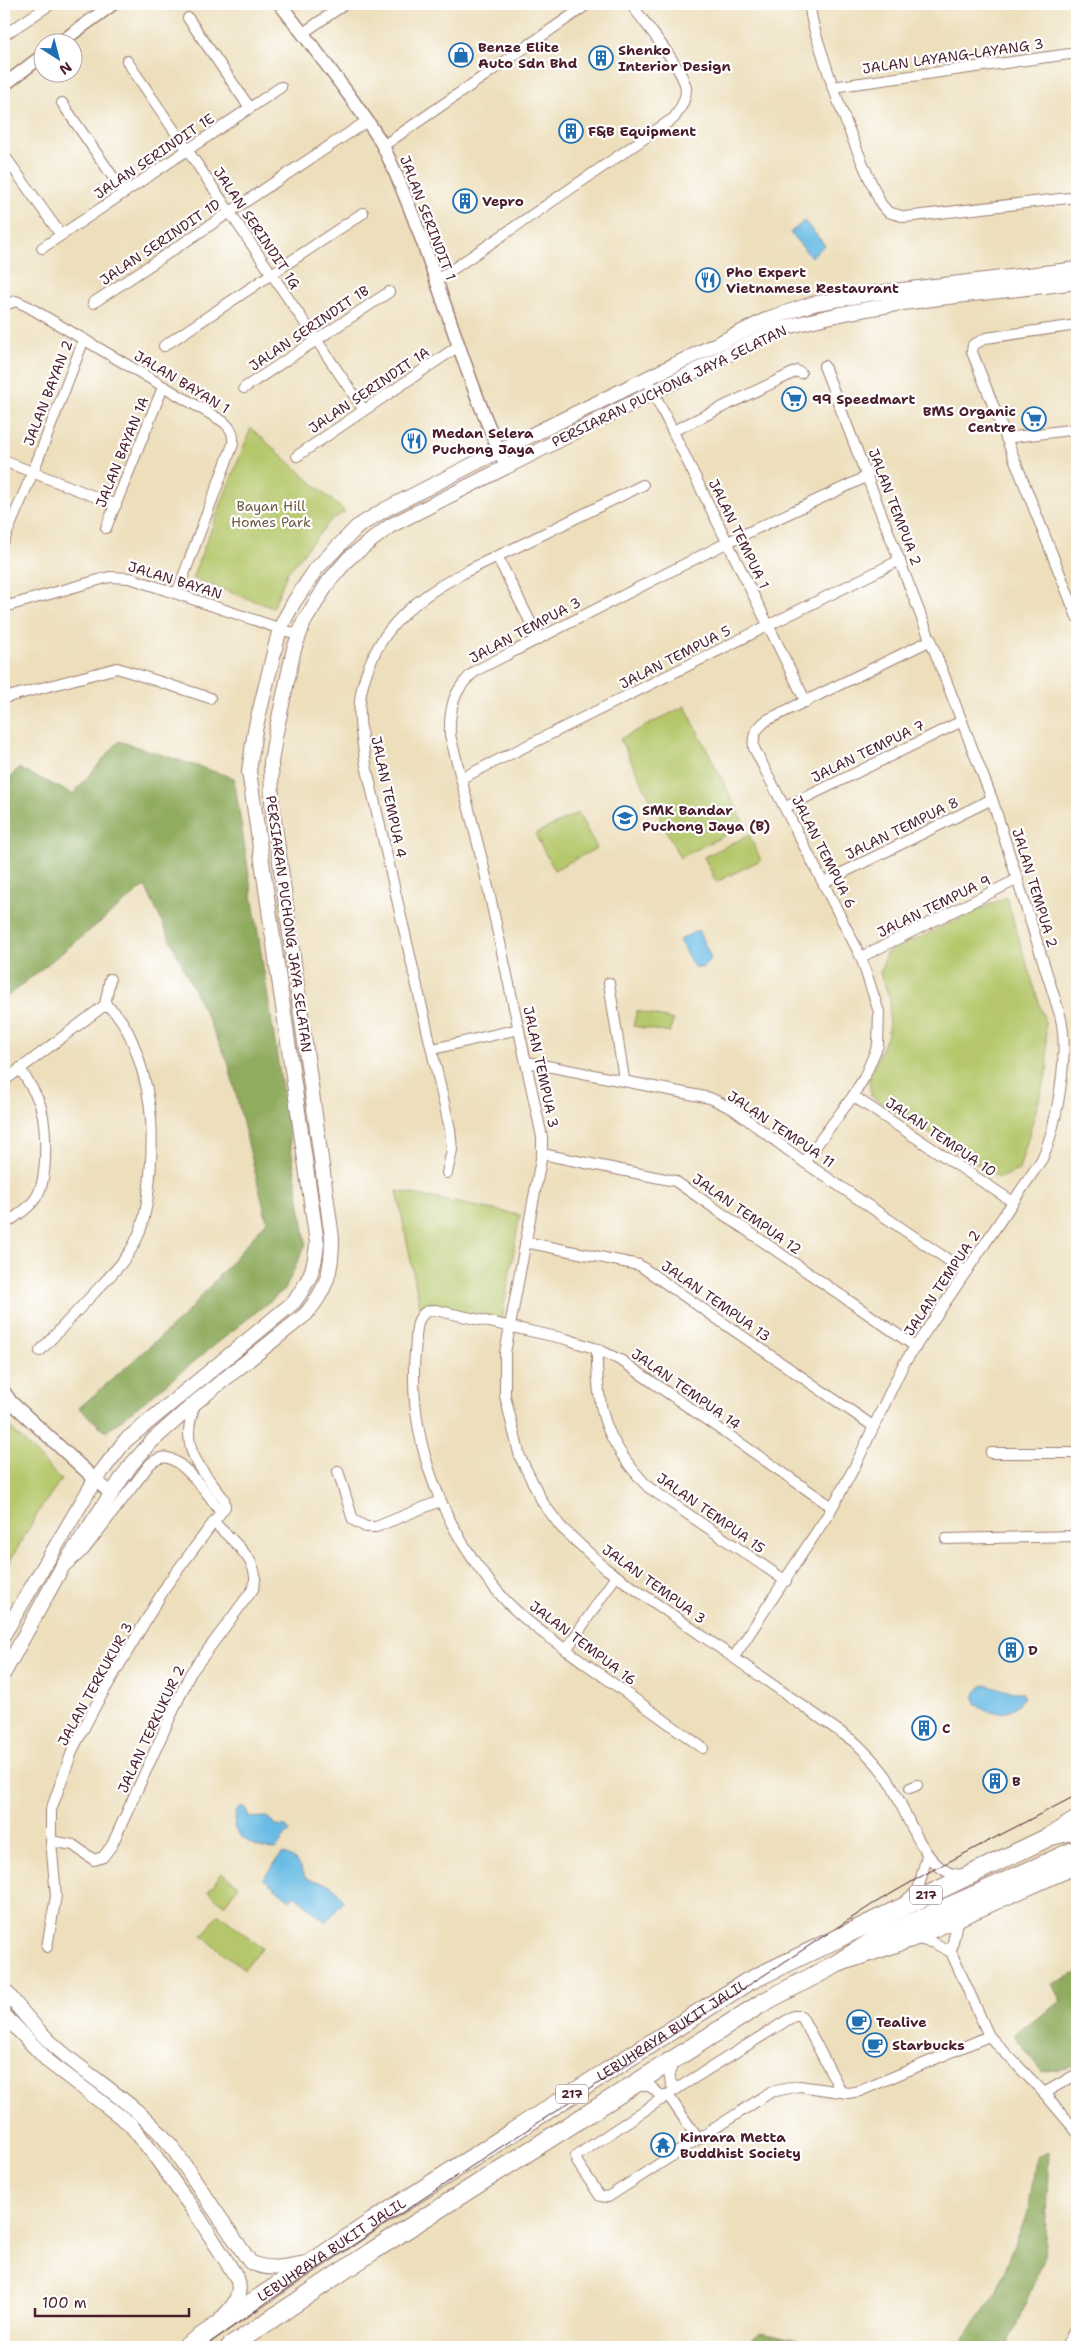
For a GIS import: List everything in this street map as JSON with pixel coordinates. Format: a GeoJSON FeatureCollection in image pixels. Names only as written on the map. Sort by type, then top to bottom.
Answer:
{"type":"FeatureCollection","features":[{"type":"Feature","properties":{"kind":"highway","name":"LEBUHRAYA BUKIT JALIL"},"geometry":{"type":"LineString","coordinates":[[186,2347],[313,2261],[747,1982],[1053,1835],[1077,1820]]}},
{"type":"Feature","properties":{"kind":"highway"},"geometry":{"type":"LineString","coordinates":[[1053,1835],[1077,1830]]}},
{"type":"Feature","properties":{"kind":"highway"},"geometry":{"type":"LineString","coordinates":[[840,1962],[879,1938],[1077,1850]]}},
{"type":"Feature","properties":{"kind":"highway","name":"LEBUHRAYA BUKIT JALIL"},"geometry":{"type":"LineString","coordinates":[[230,2347],[371,2252],[762,2002],[840,1962],[911,1938],[1077,1864]]}},
{"type":"Feature","properties":{"kind":"main road","name":"PERSIARAN PUCHONG JAYA SELATAN"},"geometry":{"type":"LineString","coordinates":[[4,1634],[95,1480],[125,1441],[294,1302],[315,1266],[317,1243],[249,771],[255,730],[280,628],[294,602],[316,569],[357,527],[384,510],[499,451],[770,318],[812,304],[868,294],[1077,269]]}},
{"type":"Feature","properties":{"kind":"main road","name":"PERSIARAN PUCHONG JAYA SELATAN"},"geometry":{"type":"LineString","coordinates":[[4,1674],[61,1569],[130,1466],[152,1441],[196,1402],[306,1314],[320,1297],[328,1277],[332,1256],[332,1238],[272,804],[271,762],[294,649],[304,622],[329,581],[349,558],[369,540],[390,526],[774,331],[817,318],[1077,282]]}},
{"type":"Feature","properties":{"kind":"main road"},"geometry":{"type":"LineString","coordinates":[[4,1989],[58,2050],[140,2112],[159,2131],[172,2147],[212,2209],[250,2262],[259,2267],[273,2269],[313,2261]]}},
{"type":"Feature","properties":{"kind":"main road"},"geometry":{"type":"LineString","coordinates":[[4,2015],[49,2062],[130,2124],[156,2156],[232,2268],[240,2286],[238,2298],[232,2308],[204,2335]]}},
{"type":"Feature","properties":{"kind":"main road"},"geometry":{"type":"LineString","coordinates":[[199,2218],[212,2209]]}},
{"type":"Feature","properties":{"kind":"street"},"geometry":{"type":"LineString","coordinates":[[4,35],[51,4]]}},
{"type":"Feature","properties":{"kind":"street"},"geometry":{"type":"LineString","coordinates":[[74,32],[113,4]]}},
{"type":"Feature","properties":{"kind":"street","name":"JALAN SERINDIT 1"},"geometry":{"type":"LineString","coordinates":[[280,4],[367,120],[383,146],[414,217],[437,280],[457,347],[484,419],[506,466]]}},
{"type":"Feature","properties":{"kind":"street"},"geometry":{"type":"LineString","coordinates":[[303,33],[345,4]]}},
{"type":"Feature","properties":{"kind":"street"},"geometry":{"type":"LineString","coordinates":[[383,146],[588,4]]}},
{"type":"Feature","properties":{"kind":"street"},"geometry":{"type":"LineString","coordinates":[[437,280],[674,118],[681,108],[686,89],[682,74],[631,4]]}},
{"type":"Feature","properties":{"kind":"street"},"geometry":{"type":"LineString","coordinates":[[810,4],[813,23],[832,87],[854,147],[881,204],[888,212],[895,216],[905,217],[1077,197]]}},
{"type":"Feature","properties":{"kind":"street"},"geometry":{"type":"LineString","coordinates":[[188,18],[250,108]]}},
{"type":"Feature","properties":{"kind":"street","name":"JALAN LAYANG-LAYANG 3"},"geometry":{"type":"LineString","coordinates":[[832,87],[1077,53]]}},
{"type":"Feature","properties":{"kind":"street","name":"JALAN SERINDIT 1G"},"geometry":{"type":"LineString","coordinates":[[127,61],[364,410]]}},
{"type":"Feature","properties":{"kind":"street"},"geometry":{"type":"LineString","coordinates":[[4,84],[32,63]]}},
{"type":"Feature","properties":{"kind":"street","name":"JALAN SERINDIT 1E"},"geometry":{"type":"LineString","coordinates":[[42,248],[281,87]]}},
{"type":"Feature","properties":{"kind":"street"},"geometry":{"type":"LineString","coordinates":[[62,104],[124,193]]}},
{"type":"Feature","properties":{"kind":"street","name":"JALAN SERINDIT 1D"},"geometry":{"type":"LineString","coordinates":[[93,303],[367,120]]}},
{"type":"Feature","properties":{"kind":"street"},"geometry":{"type":"LineString","coordinates":[[4,155],[61,235]]}},
{"type":"Feature","properties":{"kind":"street"},"geometry":{"type":"LineString","coordinates":[[164,346],[363,213]]}},
{"type":"Feature","properties":{"kind":"street","name":"JALAN SERINDIT 1B"},"geometry":{"type":"LineString","coordinates":[[244,388],[389,292]]}},
{"type":"Feature","properties":{"kind":"street","name":"JALAN BAYAN 1"},"geometry":{"type":"LineString","coordinates":[[4,305],[16,301],[84,339],[224,422],[234,434],[233,444],[178,593]]}},
{"type":"Feature","properties":{"kind":"street"},"geometry":{"type":"LineString","coordinates":[[1077,325],[986,338],[973,345],[973,358],[1077,617]]}},
{"type":"Feature","properties":{"kind":"street","name":"JALAN BAYAN 2"},"geometry":{"type":"LineString","coordinates":[[4,540],[33,472],[84,339]]}},
{"type":"Feature","properties":{"kind":"street","name":"JALAN SERINDIT 1A"},"geometry":{"type":"LineString","coordinates":[[297,456],[457,347]]}},
{"type":"Feature","properties":{"kind":"street","name":"JALAN TEMPUA 2"},"geometry":{"type":"LineString","coordinates":[[734,1657],[786,1581],[832,1507],[903,1365],[1036,1168],[1046,1150],[1064,1054],[1064,1027],[992,798],[824,366]]}},
{"type":"Feature","properties":{"kind":"street"},"geometry":{"type":"LineString","coordinates":[[673,431],[797,371],[801,373]]}},
{"type":"Feature","properties":{"kind":"street","name":"JALAN TEMPUA 1"},"geometry":{"type":"LineString","coordinates":[[647,379],[806,702]]}},
{"type":"Feature","properties":{"kind":"street","name":"JALAN BAYAN 1A"},"geometry":{"type":"LineString","coordinates":[[106,528],[163,387]]}},
{"type":"Feature","properties":{"kind":"street"},"geometry":{"type":"LineString","coordinates":[[1006,438],[1077,429]]}},
{"type":"Feature","properties":{"kind":"street"},"geometry":{"type":"LineString","coordinates":[[4,461],[116,505]]}},
{"type":"Feature","properties":{"kind":"street","name":"JALAN TEMPUA 3"},"geometry":{"type":"LineString","coordinates":[[868,476],[728,542],[478,670],[466,678],[453,697],[449,719],[450,735],[462,778],[541,1126],[542,1154],[505,1353],[506,1396],[520,1458],[543,1503],[562,1527],[597,1561],[775,1688],[856,1743],[871,1757],[890,1782],[926,1855],[941,1868],[957,1875],[973,1872]]}},
{"type":"Feature","properties":{"kind":"street","name":"JALAN TEMPUA 4"},"geometry":{"type":"LineString","coordinates":[[447,1173],[452,1150],[450,1129],[366,765],[360,725],[360,700],[365,675],[376,650],[395,622],[423,596],[440,585],[497,556],[643,485]]}},
{"type":"Feature","properties":{"kind":"street"},"geometry":{"type":"LineString","coordinates":[[497,556],[539,639]]}},
{"type":"Feature","properties":{"kind":"street","name":"JALAN TEMPUA 5"},"geometry":{"type":"LineString","coordinates":[[462,778],[900,560]]}},
{"type":"Feature","properties":{"kind":"street","name":"JALAN BAYAN"},"geometry":{"type":"LineString","coordinates":[[4,607],[109,577],[130,578],[299,634]]}},
{"type":"Feature","properties":{"kind":"street","name":"JALAN TEMPUA 6"},"geometry":{"type":"LineString","coordinates":[[804,1162],[853,1096],[872,1060],[878,1045],[879,1012],[861,957],[786,807],[754,748],[753,739],[755,731],[767,720],[931,640]]}},
{"type":"Feature","properties":{"kind":"street"},"geometry":{"type":"LineString","coordinates":[[4,698],[117,668],[210,698]]}},
{"type":"Feature","properties":{"kind":"street","name":"JALAN TEMPUA 7"},"geometry":{"type":"LineString","coordinates":[[786,807],[962,721]]}},
{"type":"Feature","properties":{"kind":"street","name":"JALAN TEMPUA 8"},"geometry":{"type":"LineString","coordinates":[[824,882],[992,798]]}},
{"type":"Feature","properties":{"kind":"street","name":"JALAN TEMPUA 9"},"geometry":{"type":"LineString","coordinates":[[861,957],[1018,879]]}},
{"type":"Feature","properties":{"kind":"street"},"geometry":{"type":"LineString","coordinates":[[4,1081],[105,1005],[110,979]]}},
{"type":"Feature","properties":{"kind":"street"},"geometry":{"type":"LineString","coordinates":[[609,983],[624,1079]]}},
{"type":"Feature","properties":{"kind":"street"},"geometry":{"type":"LineString","coordinates":[[40,1352],[126,1259],[139,1234],[146,1201],[151,1118],[143,1073],[120,1018],[105,1005]]}},
{"type":"Feature","properties":{"kind":"street"},"geometry":{"type":"LineString","coordinates":[[433,1049],[519,1029]]}},
{"type":"Feature","properties":{"kind":"street","name":"JALAN TEMPUA 11"},"geometry":{"type":"LineString","coordinates":[[527,1062],[624,1079],[710,1098],[733,1109],[804,1162],[966,1272]]}},
{"type":"Feature","properties":{"kind":"street"},"geometry":{"type":"LineString","coordinates":[[4,1225],[30,1205],[38,1194],[43,1180],[44,1124],[39,1102],[20,1068]]}},
{"type":"Feature","properties":{"kind":"street","name":"JALAN TEMPUA 10"},"geometry":{"type":"LineString","coordinates":[[853,1096],[1013,1202]]}},
{"type":"Feature","properties":{"kind":"street","name":"JALAN TEMPUA 12"},"geometry":{"type":"LineString","coordinates":[[542,1154],[675,1181],[916,1347]]}},
{"type":"Feature","properties":{"kind":"street","name":"JALAN TEMPUA 13"},"geometry":{"type":"LineString","coordinates":[[525,1242],[639,1264],[873,1426]]}},
{"type":"Feature","properties":{"kind":"street","name":"JALAN TEMPUA 16"},"geometry":{"type":"LineString","coordinates":[[509,1327],[434,1310],[427,1310],[422,1314],[418,1322],[414,1368],[416,1416],[427,1463],[440,1501],[463,1543],[492,1585],[535,1628],[703,1748]]}},
{"type":"Feature","properties":{"kind":"street","name":"JALAN TEMPUA 14"},"geometry":{"type":"LineString","coordinates":[[509,1327],[566,1339],[597,1349],[622,1360],[832,1507]]}},
{"type":"Feature","properties":{"kind":"street","name":"JALAN TEMPUA 15"},"geometry":{"type":"LineString","coordinates":[[597,1349],[597,1397],[604,1422],[614,1443],[632,1470],[652,1490],[786,1581]]}},
{"type":"Feature","properties":{"kind":"street"},"geometry":{"type":"LineString","coordinates":[[6,1401],[111,1494]]}},
{"type":"Feature","properties":{"kind":"street"},"geometry":{"type":"LineString","coordinates":[[61,1569],[84,1550],[150,1464],[158,1458],[168,1458],[183,1468],[214,1500],[220,1512],[225,1507],[224,1499],[193,1457],[188,1441],[190,1418],[196,1402]]}},
{"type":"Feature","properties":{"kind":"street"},"geometry":{"type":"LineString","coordinates":[[991,1454],[1077,1453]]}},
{"type":"Feature","properties":{"kind":"street"},"geometry":{"type":"LineString","coordinates":[[338,1471],[354,1520],[366,1527],[376,1526],[440,1501]]}},
{"type":"Feature","properties":{"kind":"street","name":"JALAN TERKUKUR 3"},"geometry":{"type":"LineString","coordinates":[[47,1947],[56,1896],[51,1840],[51,1810],[74,1749],[89,1719],[168,1583],[220,1512]]}},
{"type":"Feature","properties":{"kind":"street","name":"JALAN TERKUKUR 2"},"geometry":{"type":"LineString","coordinates":[[51,1840],[73,1845],[94,1860],[103,1857],[112,1845],[190,1674],[256,1581],[256,1572],[252,1562],[214,1522]]}},
{"type":"Feature","properties":{"kind":"street"},"geometry":{"type":"LineString","coordinates":[[946,1539],[1077,1536]]}},
{"type":"Feature","properties":{"kind":"street"},"geometry":{"type":"LineString","coordinates":[[566,1650],[616,1576]]}},
{"type":"Feature","properties":{"kind":"street"},"geometry":{"type":"LineString","coordinates":[[880,1918],[918,1890],[926,1855]]}},
{"type":"Feature","properties":{"kind":"street"},"geometry":{"type":"LineString","coordinates":[[958,1917],[951,1952],[989,2036],[1044,2093],[1077,2132]]}},
{"type":"Feature","properties":{"kind":"street"},"geometry":{"type":"LineString","coordinates":[[911,1938],[934,1943],[951,1952]]}},
{"type":"Feature","properties":{"kind":"street"},"geometry":{"type":"LineString","coordinates":[[841,2091],[803,2019],[794,2016],[678,2088],[576,2156],[577,2162],[600,2196],[608,2197],[771,2092],[799,2086],[848,2093],[860,2091],[989,2036]]}},
{"type":"Feature","properties":{"kind":"street"},"geometry":{"type":"LineString","coordinates":[[677,2056],[669,2073],[671,2084],[678,2088]]}},
{"type":"Feature","properties":{"kind":"street"},"geometry":{"type":"LineString","coordinates":[[1044,2093],[1077,2074]]}},
{"type":"Feature","properties":{"kind":"street"},"geometry":{"type":"LineString","coordinates":[[628,2086],[650,2086],[664,2098],[698,2139]]}},
{"type":"Feature","properties":{"kind":"street"},"geometry":{"type":"LineString","coordinates":[[1066,2347],[1077,2326]]}},
{"type":"Feature","properties":{"kind":"green space","name":"Bayan Hill Homes Park"},"geometry":{"type":"Polygon","coordinates":[[[251,428],[345,512],[331,520],[287,573],[273,608],[192,578],[251,428]]]}},
{"type":"Feature","properties":{"kind":"green space"},"geometry":{"type":"Polygon","coordinates":[[[685,706],[745,825],[680,858],[620,739],[685,706]]]}},
{"type":"Feature","properties":{"kind":"green space"},"geometry":{"type":"Polygon","coordinates":[[[119,741],[234,778],[306,1244],[285,1289],[106,1432],[79,1408],[182,1318],[267,1221],[228,1062],[145,886],[4,999],[4,786],[18,768],[73,794],[119,741]]]}},
{"type":"Feature","properties":{"kind":"green space"},"geometry":{"type":"Polygon","coordinates":[[[578,813],[597,848],[554,870],[535,834],[578,813]]]}},
{"type":"Feature","properties":{"kind":"green space"},"geometry":{"type":"Polygon","coordinates":[[[749,835],[761,860],[716,882],[704,857],[749,835]]]}},
{"type":"Feature","properties":{"kind":"green space"},"geometry":{"type":"Polygon","coordinates":[[[1006,897],[1045,1022],[1048,1068],[1019,1170],[999,1178],[871,1096],[869,1079],[888,1034],[890,999],[880,974],[886,953],[1006,897]]]}},
{"type":"Feature","properties":{"kind":"green space"},"geometry":{"type":"Polygon","coordinates":[[[637,1011],[673,1020],[670,1033],[633,1026],[637,1011]]]}},
{"type":"Feature","properties":{"kind":"green space"},"geometry":{"type":"Polygon","coordinates":[[[397,1191],[520,1215],[502,1318],[420,1307],[397,1191]]]}},
{"type":"Feature","properties":{"kind":"green space"},"geometry":{"type":"Polygon","coordinates":[[[4,1424],[7,1424],[61,1480],[42,1506],[4,1571],[4,1424]]]}},
{"type":"Feature","properties":{"kind":"green space"},"geometry":{"type":"Polygon","coordinates":[[[222,1873],[239,1886],[224,1905],[208,1892],[222,1873]]]}},
{"type":"Feature","properties":{"kind":"green space"},"geometry":{"type":"Polygon","coordinates":[[[219,1914],[262,1948],[244,1969],[202,1936],[219,1914]]]}},
{"type":"Feature","properties":{"kind":"green space"},"geometry":{"type":"Polygon","coordinates":[[[1077,1973],[1077,2066],[1042,2072],[1013,2034],[1061,2002],[1052,1984],[1077,1973]]]}},
{"type":"Feature","properties":{"kind":"green space"},"geometry":{"type":"Polygon","coordinates":[[[1049,2152],[1044,2259],[1007,2347],[958,2347],[996,2293],[1029,2207],[1036,2157],[1049,2152]]]}},
{"type":"Feature","properties":{"kind":"green space"},"geometry":{"type":"Polygon","coordinates":[[[761,2332],[821,2344],[826,2347],[741,2347],[761,2332]]]}},
{"type":"Feature","properties":{"kind":"water"},"geometry":{"type":"Polygon","coordinates":[[[804,221],[825,245],[811,257],[790,233],[804,221]]]}},
{"type":"Feature","properties":{"kind":"water"},"geometry":{"type":"Polygon","coordinates":[[[698,930],[711,958],[703,968],[694,967],[679,940],[698,930]]]}},
{"type":"Feature","properties":{"kind":"water"},"geometry":{"type":"Polygon","coordinates":[[[986,1684],[1011,1692],[1022,1692],[1024,1697],[1015,1707],[1004,1712],[994,1713],[984,1710],[978,1705],[975,1698],[977,1691],[986,1684]]]}},
{"type":"Feature","properties":{"kind":"water"},"geometry":{"type":"Polygon","coordinates":[[[239,1807],[245,1807],[249,1818],[267,1817],[277,1826],[286,1827],[290,1832],[275,1849],[263,1848],[252,1844],[246,1841],[234,1827],[236,1812],[239,1807]]]}},
{"type":"Feature","properties":{"kind":"water"},"geometry":{"type":"Polygon","coordinates":[[[282,1854],[295,1860],[306,1878],[328,1884],[340,1895],[343,1902],[326,1922],[295,1895],[290,1900],[263,1878],[282,1854]]]}},
{"type":"Feature","properties":{"kind":"tram line"},"geometry":{"type":"LineString","coordinates":[[204,2347],[266,2303],[484,2158],[873,1904],[929,1872],[1077,1795]]}},
{"type":"Feature","properties":{"kind":"place","name":"Benze Elite Auto Sdn Bhd"},"geometry":{"type":"Point","coordinates":[461,55]}},
{"type":"Feature","properties":{"kind":"place","name":"Shenko Interior Design"},"geometry":{"type":"Point","coordinates":[601,58]}},
{"type":"Feature","properties":{"kind":"place","name":"F&B Equipment"},"geometry":{"type":"Point","coordinates":[571,131]}},
{"type":"Feature","properties":{"kind":"place","name":"Vepro"},"geometry":{"type":"Point","coordinates":[465,201]}},
{"type":"Feature","properties":{"kind":"place","name":"Pho Expert Vietnamese Restaurant"},"geometry":{"type":"Point","coordinates":[708,280]}},
{"type":"Feature","properties":{"kind":"place","name":"99 Speedmart"},"geometry":{"type":"Point","coordinates":[794,399]}},
{"type":"Feature","properties":{"kind":"place","name":"BMS Organic Centre"},"geometry":{"type":"Point","coordinates":[1034,419]}},
{"type":"Feature","properties":{"kind":"place","name":"Medan Selera Puchong Jaya"},"geometry":{"type":"Point","coordinates":[414,441]}},
{"type":"Feature","properties":{"kind":"place","name":"SMK Bandar Puchong Jaya (B)"},"geometry":{"type":"Point","coordinates":[625,818]}},
{"type":"Feature","properties":{"kind":"place","name":"D"},"geometry":{"type":"Point","coordinates":[1011,1650]}},
{"type":"Feature","properties":{"kind":"place","name":"C"},"geometry":{"type":"Point","coordinates":[924,1728]}},
{"type":"Feature","properties":{"kind":"place","name":"B"},"geometry":{"type":"Point","coordinates":[995,1781]}},
{"type":"Feature","properties":{"kind":"place","name":"Tealive"},"geometry":{"type":"Point","coordinates":[859,2022]}},
{"type":"Feature","properties":{"kind":"place","name":"Starbucks"},"geometry":{"type":"Point","coordinates":[875,2045]}},
{"type":"Feature","properties":{"kind":"place","name":"Kinrara Metta Buddhist Society"},"geometry":{"type":"Point","coordinates":[663,2145]}}]}
